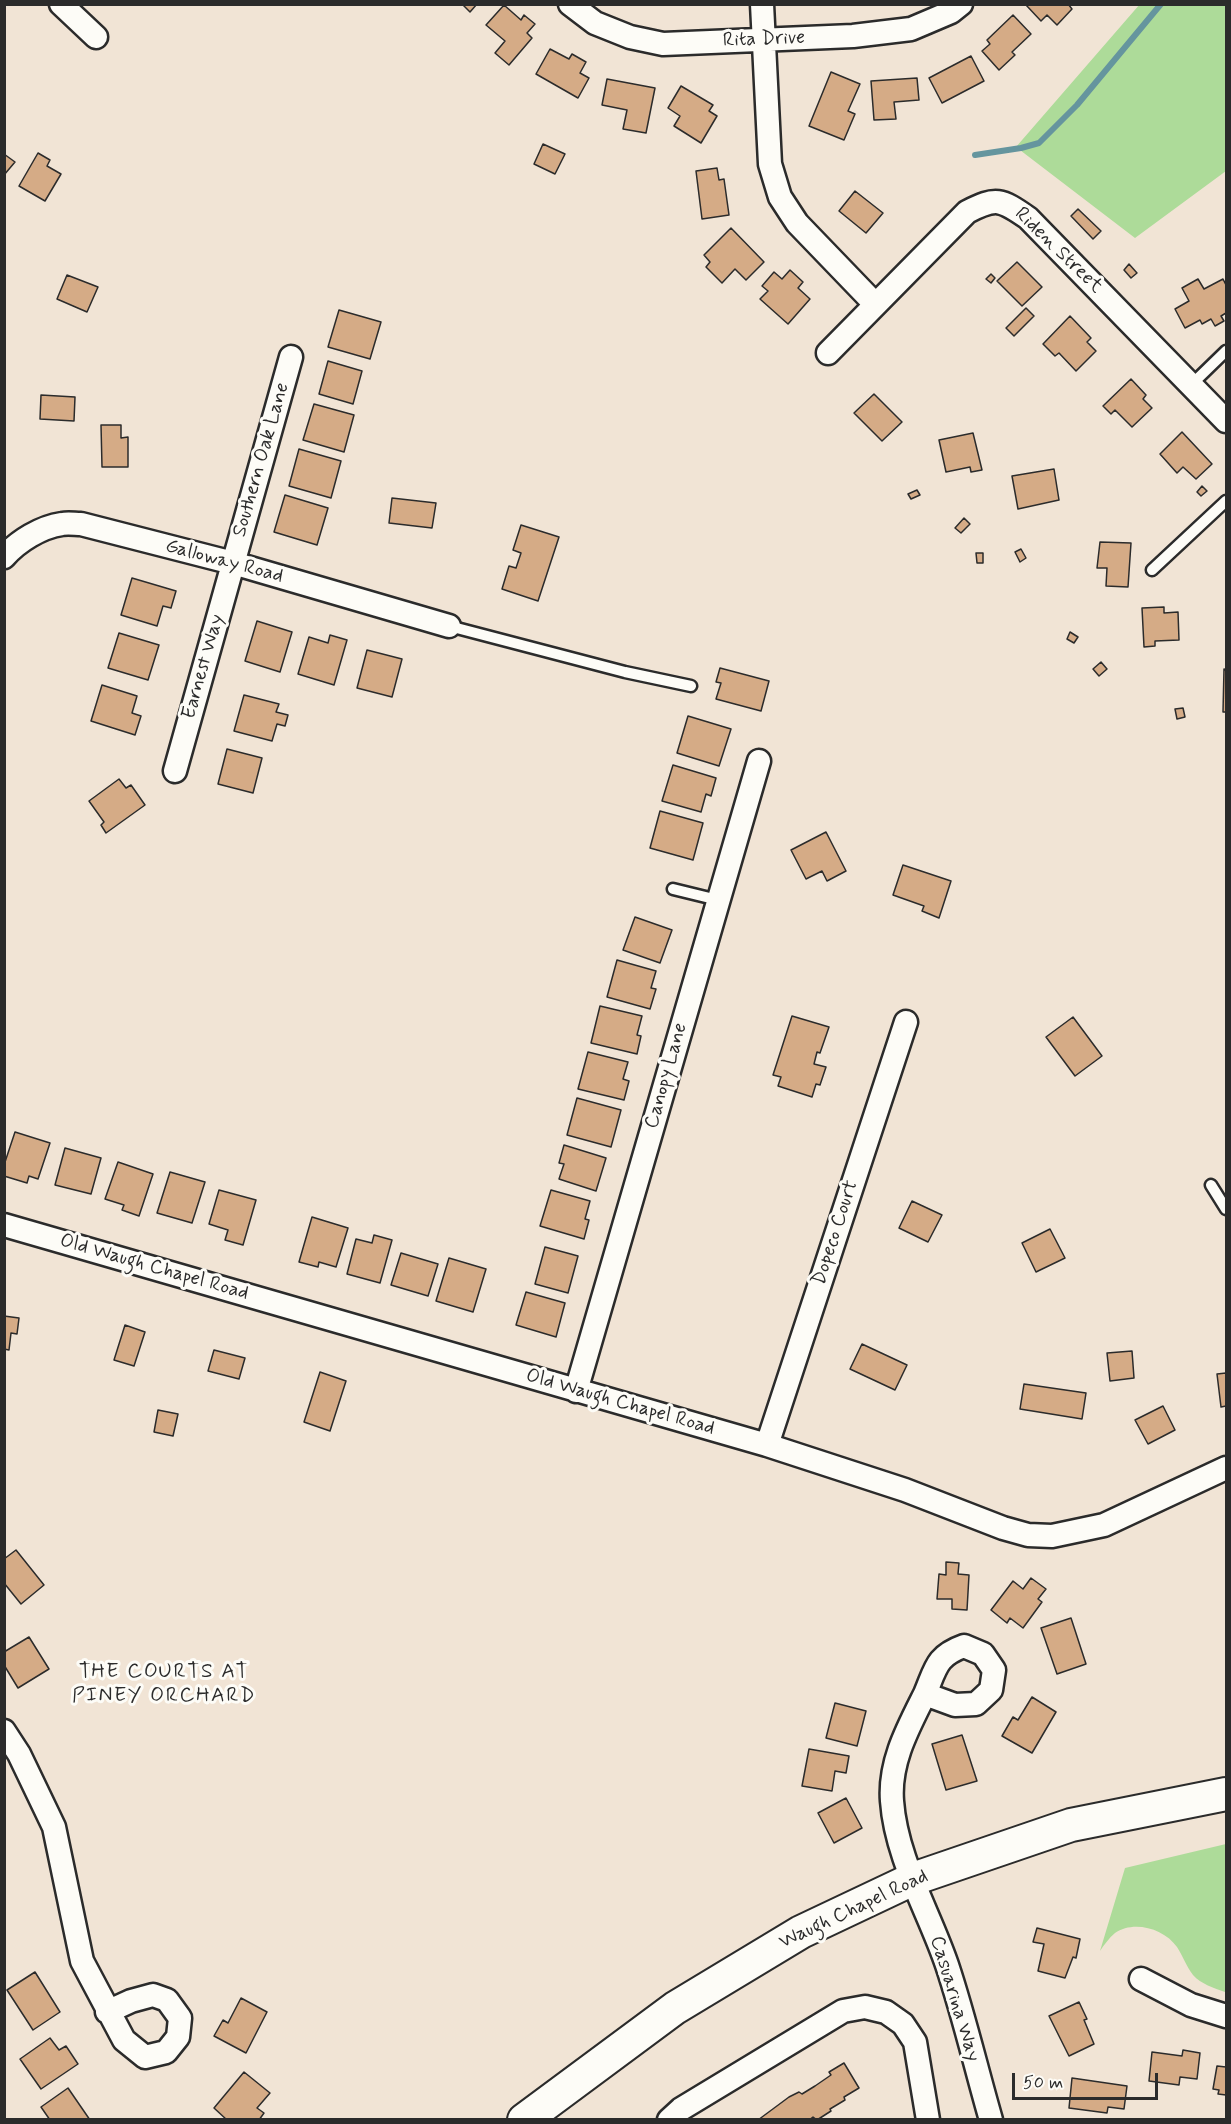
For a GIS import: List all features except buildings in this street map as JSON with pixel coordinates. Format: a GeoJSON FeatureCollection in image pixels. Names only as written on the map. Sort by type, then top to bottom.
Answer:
{"type":"FeatureCollection","features":[{"type":"Feature","properties":{"kind":"main road","name":"Waugh Chapel Road"},"geometry":{"type":"LineString","coordinates":[[524,2120],[675,2008],[801,1932],[913,1879],[1071,1826],[1227,1794]]}},
{"type":"Feature","properties":{"kind":"street"},"geometry":{"type":"LineString","coordinates":[[61,4],[96,37]]}},
{"type":"Feature","properties":{"kind":"street","name":"Rita Drive"},"geometry":{"type":"LineString","coordinates":[[570,4],[595,23],[630,37],[663,44],[853,36],[911,29],[951,12],[961,4]]}},
{"type":"Feature","properties":{"kind":"street"},"geometry":{"type":"LineString","coordinates":[[762,4],[770,164],[780,197],[797,223],[875,304]]}},
{"type":"Feature","properties":{"kind":"street","name":"Riden Street"},"geometry":{"type":"LineString","coordinates":[[828,353],[967,212],[987,202],[1008,204],[1028,218],[1227,421]]}},
{"type":"Feature","properties":{"kind":"street","name":"Southern Oak Lane"},"geometry":{"type":"LineString","coordinates":[[233,563],[291,357]]}},
{"type":"Feature","properties":{"kind":"street","name":"Galloway Road"},"geometry":{"type":"LineString","coordinates":[[4,557],[25,539],[61,524],[81,525],[233,563],[449,626]]}},
{"type":"Feature","properties":{"kind":"street","name":"Earnest Way"},"geometry":{"type":"LineString","coordinates":[[175,771],[233,563]]}},
{"type":"Feature","properties":{"kind":"street","name":"Canopy Lane"},"geometry":{"type":"LineString","coordinates":[[576,1391],[759,761]]}},
{"type":"Feature","properties":{"kind":"street","name":"Dopeco Court"},"geometry":{"type":"LineString","coordinates":[[767,1445],[906,1022]]}},
{"type":"Feature","properties":{"kind":"street","name":"Old Waugh Chapel Road"},"geometry":{"type":"LineString","coordinates":[[4,1226],[300,1309],[767,1445],[905,1490],[1003,1528],[1028,1535],[1052,1536],[1104,1525],[1227,1468]]}},
{"type":"Feature","properties":{"kind":"street","name":"Casuarina Way"},"geometry":{"type":"LineString","coordinates":[[925,1694],[906,1732],[894,1766],[892,1801],[898,1837],[947,1966],[990,2120]]}},
{"type":"Feature","properties":{"kind":"street"},"geometry":{"type":"LineString","coordinates":[[4,1731],[19,1754],[54,1827],[82,1961],[107,2012]]}},
{"type":"Feature","properties":{"kind":"street"},"geometry":{"type":"LineString","coordinates":[[1141,1979],[1191,2005],[1227,2016]]}},
{"type":"Feature","properties":{"kind":"street"},"geometry":{"type":"LineString","coordinates":[[669,2120],[681,2109],[818,2025],[843,2011],[865,2007],[886,2012],[903,2024],[915,2042],[928,2120]]}},
{"type":"Feature","properties":{"kind":"lane"},"geometry":{"type":"LineString","coordinates":[[1191,385],[1227,351]]}},
{"type":"Feature","properties":{"kind":"lane"},"geometry":{"type":"LineString","coordinates":[[1152,570],[1227,501]]}},
{"type":"Feature","properties":{"kind":"lane"},"geometry":{"type":"LineString","coordinates":[[449,626],[691,686]]}},
{"type":"Feature","properties":{"kind":"lane"},"geometry":{"type":"LineString","coordinates":[[673,889],[718,900]]}},
{"type":"Feature","properties":{"kind":"lane"},"geometry":{"type":"LineString","coordinates":[[1211,1185],[1227,1209]]}},
{"type":"Feature","properties":{"kind":"green space"},"geometry":{"type":"Polygon","coordinates":[[[1140,4],[1226,5],[1226,171],[1135,238],[1016,147],[1140,4]]]}},
{"type":"Feature","properties":{"kind":"green space"},"geometry":{"type":"Polygon","coordinates":[[[1226,1844],[1225,1992],[1196,1978],[1171,1940],[1148,1928],[1122,1929],[1113,1935],[1100,1951],[1125,1868],[1226,1844]]]}},
{"type":"Feature","properties":{"kind":"waterway"},"geometry":{"type":"LineString","coordinates":[[975,155],[1039,143],[1077,105],[1161,4]]}},
{"type":"Feature","properties":{"kind":"district","name":"THE COURTS AT PINEY ORCHARD"},"geometry":{"type":"Point","coordinates":[164,1685]}}]}
